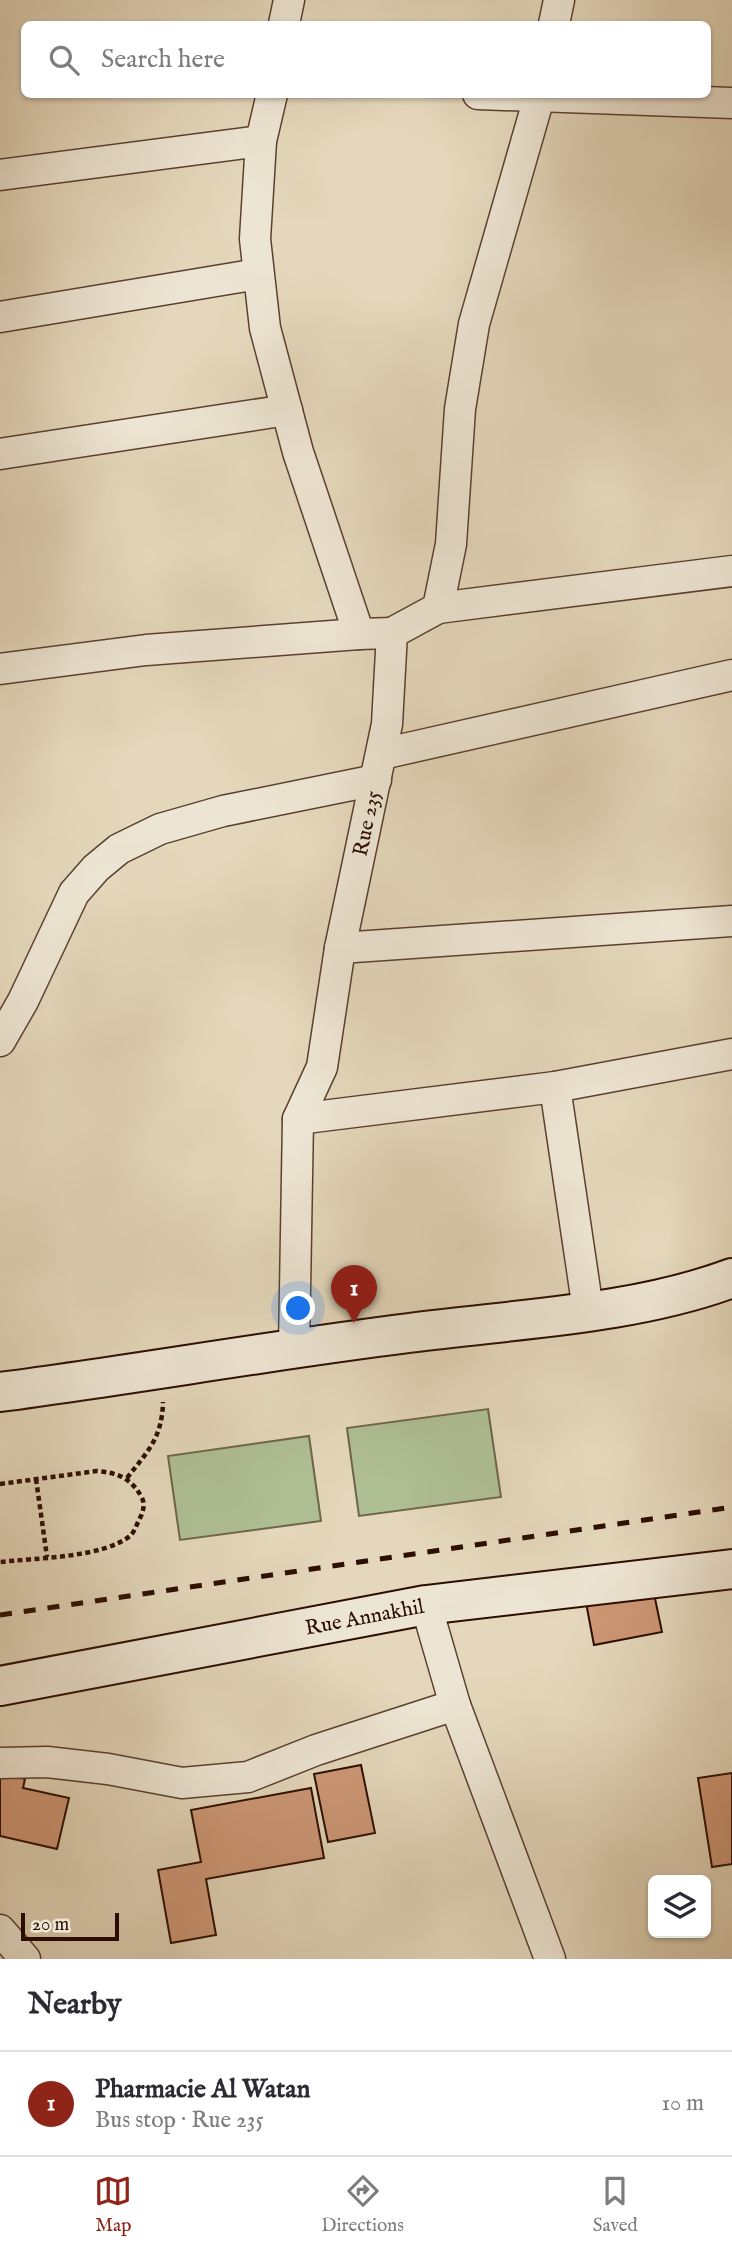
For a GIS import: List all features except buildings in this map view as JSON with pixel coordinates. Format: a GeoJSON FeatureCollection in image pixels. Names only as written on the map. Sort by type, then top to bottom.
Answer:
{"type":"FeatureCollection","features":[{"type":"Feature","properties":{"kind":"main road"},"geometry":{"type":"LineString","coordinates":[[0,1392],[164,1370],[294,1348],[588,1310],[694,1292],[732,1278]]}},
{"type":"Feature","properties":{"kind":"main road"},"geometry":{"type":"LineString","coordinates":[[694,1292],[732,1298]]}},
{"type":"Feature","properties":{"kind":"main road","name":"Rue Annakhil"},"geometry":{"type":"LineString","coordinates":[[0,1686],[426,1605],[732,1569]]}},
{"type":"Feature","properties":{"kind":"street"},"geometry":{"type":"LineString","coordinates":[[285,21],[289,0]]}},
{"type":"Feature","properties":{"kind":"street"},"geometry":{"type":"LineString","coordinates":[[555,21],[559,0]]}},
{"type":"Feature","properties":{"kind":"street"},"geometry":{"type":"LineString","coordinates":[[271,98],[261,141],[256,239],[265,328],[298,452],[359,634]]}},
{"type":"Feature","properties":{"kind":"street"},"geometry":{"type":"LineString","coordinates":[[438,608],[451,544],[460,410],[474,324],[539,98]]}},
{"type":"Feature","properties":{"kind":"street"},"geometry":{"type":"LineString","coordinates":[[612,98],[732,103]]}},
{"type":"Feature","properties":{"kind":"street"},"geometry":{"type":"LineString","coordinates":[[0,175],[261,141]]}},
{"type":"Feature","properties":{"kind":"street"},"geometry":{"type":"LineString","coordinates":[[0,317],[258,274]]}},
{"type":"Feature","properties":{"kind":"street"},"geometry":{"type":"LineString","coordinates":[[0,454],[287,410]]}},
{"type":"Feature","properties":{"kind":"street"},"geometry":{"type":"LineString","coordinates":[[0,669],[146,650],[392,633],[438,608],[732,570]]}},
{"type":"Feature","properties":{"kind":"street","name":"Rue 235"},"geometry":{"type":"LineString","coordinates":[[294,1348],[298,1119],[322,1067],[340,948],[387,724],[392,633]]}},
{"type":"Feature","properties":{"kind":"street"},"geometry":{"type":"LineString","coordinates":[[0,1041],[23,1000],[74,892],[96,868],[120,849],[160,828],[379,767],[732,675]]}},
{"type":"Feature","properties":{"kind":"street"},"geometry":{"type":"LineString","coordinates":[[340,948],[732,920]]}},
{"type":"Feature","properties":{"kind":"street"},"geometry":{"type":"LineString","coordinates":[[298,1119],[555,1087],[732,1054]]}},
{"type":"Feature","properties":{"kind":"street"},"geometry":{"type":"LineString","coordinates":[[555,1087],[588,1310]]}},
{"type":"Feature","properties":{"kind":"street"},"geometry":{"type":"LineString","coordinates":[[426,1605],[454,1706],[551,1959]]}},
{"type":"Feature","properties":{"kind":"street"},"geometry":{"type":"LineString","coordinates":[[0,1762],[47,1762],[182,1783],[248,1777],[316,1750],[454,1706]]}},
{"type":"Feature","properties":{"kind":"street"},"geometry":{"type":"LineString","coordinates":[[0,1930],[25,1959]]}},
{"type":"Feature","properties":{"kind":"path"},"geometry":{"type":"LineString","coordinates":[[127,1478],[157,1439],[162,1422],[164,1370]]}},
{"type":"Feature","properties":{"kind":"path"},"geometry":{"type":"LineString","coordinates":[[0,1484],[97,1471],[127,1478],[143,1500],[144,1509],[131,1534],[100,1548],[0,1562]]}},
{"type":"Feature","properties":{"kind":"path"},"geometry":{"type":"LineString","coordinates":[[36,1479],[47,1557]]}},
{"type":"Feature","properties":{"kind":"green space"},"geometry":{"type":"Polygon","coordinates":[[[488,1409],[501,1497],[359,1516],[347,1428],[488,1409]]]}},
{"type":"Feature","properties":{"kind":"green space"},"geometry":{"type":"Polygon","coordinates":[[[309,1436],[321,1521],[180,1540],[168,1456],[309,1436]]]}},
{"type":"Feature","properties":{"kind":"railway"},"geometry":{"type":"LineString","coordinates":[[0,1615],[732,1507]]}},
{"type":"Feature","properties":{"kind":"place","name":"Pharmacie Al Watan"},"geometry":{"type":"Point","coordinates":[354,1323]}}]}
